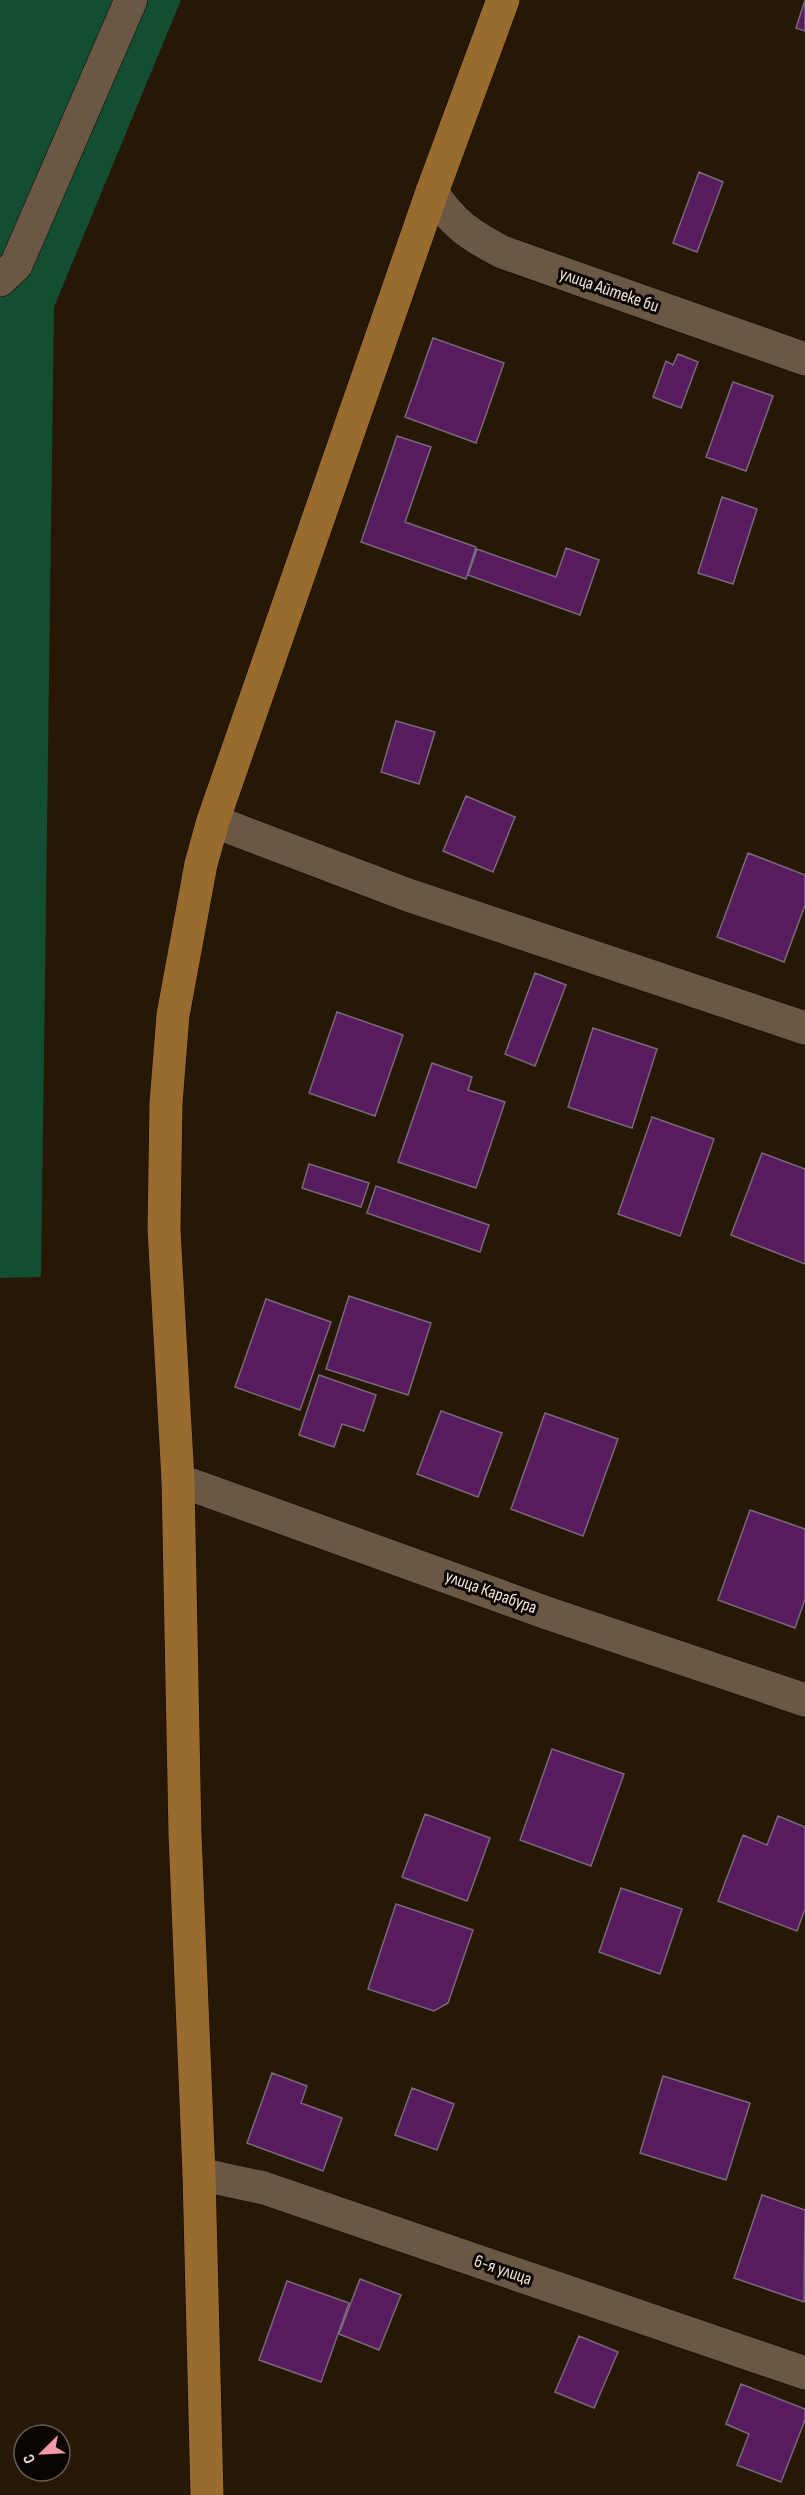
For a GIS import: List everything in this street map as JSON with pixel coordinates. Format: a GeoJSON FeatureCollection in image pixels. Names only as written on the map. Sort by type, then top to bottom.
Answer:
{"type":"FeatureCollection","features":[{"type":"Feature","properties":{"kind":"main road"},"geometry":{"type":"LineString","coordinates":[[207,2495],[199,2174],[185,1834],[178,1480],[164,1229],[166,1103],[173,1015],[201,864],[213,821],[432,192],[503,0]]}},
{"type":"Feature","properties":{"kind":"street"},"geometry":{"type":"LineString","coordinates":[[0,280],[16,265],[131,0]]}},
{"type":"Feature","properties":{"kind":"street","name":"улица Айтеке би"},"geometry":{"type":"LineString","coordinates":[[432,192],[446,213],[466,232],[502,252],[805,359]]}},
{"type":"Feature","properties":{"kind":"street"},"geometry":{"type":"LineString","coordinates":[[213,821],[408,895],[805,1028]]}},
{"type":"Feature","properties":{"kind":"street","name":"улица Карабура"},"geometry":{"type":"LineString","coordinates":[[178,1480],[547,1613],[805,1700]]}},
{"type":"Feature","properties":{"kind":"street","name":"6-я улица"},"geometry":{"type":"LineString","coordinates":[[199,2174],[264,2188],[805,2373]]}},
{"type":"Feature","properties":{"kind":"green space"},"geometry":{"type":"Polygon","coordinates":[[[0,0],[181,0],[54,307],[41,1277],[0,1278],[0,0]]]}},
{"type":"Feature","properties":{"kind":"building"},"geometry":{"type":"Polygon","coordinates":[[[805,0],[805,31],[796,28],[805,0]]]}},
{"type":"Feature","properties":{"kind":"building"},"geometry":{"type":"Polygon","coordinates":[[[699,172],[723,182],[697,252],[673,243],[699,172]]]}},
{"type":"Feature","properties":{"kind":"building"},"geometry":{"type":"Polygon","coordinates":[[[433,338],[504,363],[476,443],[405,417],[433,338]]]}},
{"type":"Feature","properties":{"kind":"building"},"geometry":{"type":"Polygon","coordinates":[[[678,354],[698,362],[681,408],[653,397],[666,361],[673,365],[678,354]]]}},
{"type":"Feature","properties":{"kind":"building"},"geometry":{"type":"Polygon","coordinates":[[[733,382],[773,396],[746,471],[706,457],[733,382]]]}},
{"type":"Feature","properties":{"kind":"building"},"geometry":{"type":"Polygon","coordinates":[[[397,436],[431,447],[405,522],[476,547],[466,579],[361,542],[397,436]]]}},
{"type":"Feature","properties":{"kind":"building"},"geometry":{"type":"Polygon","coordinates":[[[722,497],[757,509],[733,584],[698,573],[722,497]]]}},
{"type":"Feature","properties":{"kind":"building"},"geometry":{"type":"Polygon","coordinates":[[[566,548],[599,560],[580,615],[468,575],[477,549],[556,577],[566,548]]]}},
{"type":"Feature","properties":{"kind":"building"},"geometry":{"type":"Polygon","coordinates":[[[396,721],[435,732],[419,784],[381,772],[396,721]]]}},
{"type":"Feature","properties":{"kind":"building"},"geometry":{"type":"Polygon","coordinates":[[[466,796],[515,817],[493,872],[443,851],[466,796]]]}},
{"type":"Feature","properties":{"kind":"building"},"geometry":{"type":"Polygon","coordinates":[[[748,853],[805,875],[805,905],[784,962],[717,937],[748,853]]]}},
{"type":"Feature","properties":{"kind":"building"},"geometry":{"type":"Polygon","coordinates":[[[535,973],[566,985],[535,1066],[505,1054],[535,973]]]}},
{"type":"Feature","properties":{"kind":"building"},"geometry":{"type":"Polygon","coordinates":[[[337,1012],[403,1035],[375,1116],[309,1093],[337,1012]]]}},
{"type":"Feature","properties":{"kind":"building"},"geometry":{"type":"Polygon","coordinates":[[[593,1028],[657,1049],[632,1128],[568,1107],[593,1028]]]}},
{"type":"Feature","properties":{"kind":"building"},"geometry":{"type":"Polygon","coordinates":[[[432,1063],[472,1077],[468,1090],[505,1102],[476,1188],[398,1162],[432,1063]]]}},
{"type":"Feature","properties":{"kind":"building"},"geometry":{"type":"Polygon","coordinates":[[[652,1117],[714,1139],[680,1236],[618,1214],[652,1117]]]}},
{"type":"Feature","properties":{"kind":"building"},"geometry":{"type":"Polygon","coordinates":[[[762,1153],[805,1169],[805,1264],[731,1235],[762,1153]]]}},
{"type":"Feature","properties":{"kind":"building"},"geometry":{"type":"Polygon","coordinates":[[[309,1164],[369,1183],[361,1207],[302,1188],[309,1164]]]}},
{"type":"Feature","properties":{"kind":"building"},"geometry":{"type":"Polygon","coordinates":[[[376,1186],[489,1225],[480,1252],[367,1213],[376,1186]]]}},
{"type":"Feature","properties":{"kind":"building"},"geometry":{"type":"Polygon","coordinates":[[[349,1296],[431,1323],[408,1395],[326,1369],[349,1296]]]}},
{"type":"Feature","properties":{"kind":"building"},"geometry":{"type":"Polygon","coordinates":[[[266,1299],[331,1322],[300,1410],[235,1387],[266,1299]]]}},
{"type":"Feature","properties":{"kind":"building"},"geometry":{"type":"Polygon","coordinates":[[[319,1375],[376,1395],[364,1431],[342,1424],[334,1447],[299,1435],[319,1375]]]}},
{"type":"Feature","properties":{"kind":"building"},"geometry":{"type":"Polygon","coordinates":[[[441,1411],[502,1433],[478,1497],[417,1474],[441,1411]]]}},
{"type":"Feature","properties":{"kind":"building"},"geometry":{"type":"Polygon","coordinates":[[[545,1413],[618,1439],[583,1536],[511,1509],[545,1413]]]}},
{"type":"Feature","properties":{"kind":"building"},"geometry":{"type":"Polygon","coordinates":[[[750,1510],[805,1529],[805,1599],[795,1628],[718,1600],[750,1510]]]}},
{"type":"Feature","properties":{"kind":"building"},"geometry":{"type":"Polygon","coordinates":[[[552,1749],[624,1774],[591,1866],[520,1840],[552,1749]]]}},
{"type":"Feature","properties":{"kind":"building"},"geometry":{"type":"Polygon","coordinates":[[[425,1814],[490,1838],[467,1901],[402,1877],[425,1814]]]}},
{"type":"Feature","properties":{"kind":"building"},"geometry":{"type":"Polygon","coordinates":[[[778,1816],[805,1827],[805,1909],[797,1931],[718,1901],[743,1835],[767,1845],[778,1816]]]}},
{"type":"Feature","properties":{"kind":"building"},"geometry":{"type":"Polygon","coordinates":[[[621,1888],[682,1909],[660,1974],[599,1952],[621,1888]]]}},
{"type":"Feature","properties":{"kind":"building"},"geometry":{"type":"Polygon","coordinates":[[[396,1904],[473,1930],[448,2003],[434,2011],[368,1989],[396,1904]]]}},
{"type":"Feature","properties":{"kind":"building"},"geometry":{"type":"Polygon","coordinates":[[[272,2073],[307,2086],[301,2103],[342,2118],[323,2171],[247,2143],[272,2073]]]}},
{"type":"Feature","properties":{"kind":"building"},"geometry":{"type":"Polygon","coordinates":[[[663,2076],[750,2103],[726,2180],[640,2153],[663,2076]]]}},
{"type":"Feature","properties":{"kind":"building"},"geometry":{"type":"Polygon","coordinates":[[[412,2088],[454,2104],[437,2150],[395,2135],[412,2088]]]}},
{"type":"Feature","properties":{"kind":"building"},"geometry":{"type":"Polygon","coordinates":[[[762,2195],[805,2210],[804,2302],[734,2278],[762,2195]]]}},
{"type":"Feature","properties":{"kind":"building"},"geometry":{"type":"Polygon","coordinates":[[[360,2279],[401,2295],[379,2350],[339,2334],[360,2279]]]}},
{"type":"Feature","properties":{"kind":"building"},"geometry":{"type":"Polygon","coordinates":[[[287,2281],[349,2303],[321,2382],[259,2360],[287,2281]]]}},
{"type":"Feature","properties":{"kind":"building"},"geometry":{"type":"Polygon","coordinates":[[[579,2336],[618,2352],[594,2408],[555,2392],[579,2336]]]}},
{"type":"Feature","properties":{"kind":"building"},"geometry":{"type":"Polygon","coordinates":[[[741,2384],[805,2409],[805,2420],[781,2482],[737,2465],[749,2434],[726,2424],[741,2384]]]}}]}
